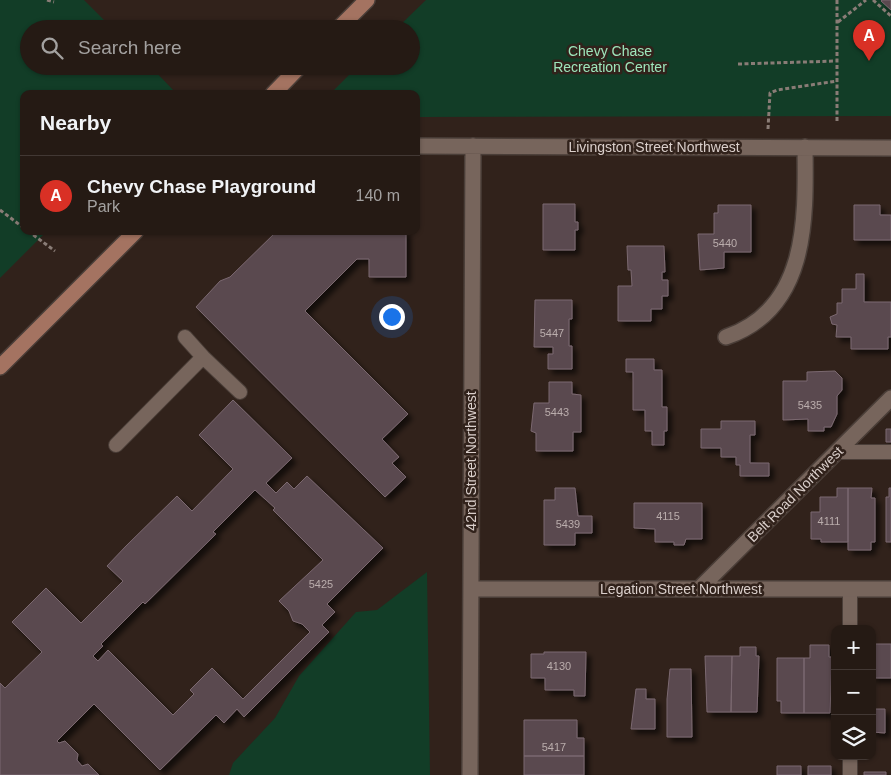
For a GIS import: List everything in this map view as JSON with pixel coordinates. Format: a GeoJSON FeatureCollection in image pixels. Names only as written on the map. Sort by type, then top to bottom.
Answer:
{"type":"FeatureCollection","features":[{"type":"Feature","properties":{"kind":"main road"},"geometry":{"type":"LineString","coordinates":[[347,20],[367,0]]}},
{"type":"Feature","properties":{"kind":"main road"},"geometry":{"type":"LineString","coordinates":[[281,90],[293,75]]}},
{"type":"Feature","properties":{"kind":"main road"},"geometry":{"type":"LineString","coordinates":[[0,367],[132,235]]}},
{"type":"Feature","properties":{"kind":"street","name":"Livingston Street Northwest"},"geometry":{"type":"LineString","coordinates":[[420,146],[891,148]]}},
{"type":"Feature","properties":{"kind":"street","name":"42nd Street Northwest"},"geometry":{"type":"LineString","coordinates":[[470,775],[473,146]]}},
{"type":"Feature","properties":{"kind":"street"},"geometry":{"type":"LineString","coordinates":[[726,337],[742,331],[757,322],[777,303],[790,280],[803,230],[805,147]]}},
{"type":"Feature","properties":{"kind":"street","name":"Belt Road Northwest"},"geometry":{"type":"LineString","coordinates":[[700,589],[891,398]]}},
{"type":"Feature","properties":{"kind":"street","name":"Legation Street Northwest"},"geometry":{"type":"LineString","coordinates":[[471,588],[891,589]]}},
{"type":"Feature","properties":{"kind":"lane"},"geometry":{"type":"LineString","coordinates":[[185,338],[203,358],[240,392]]}},
{"type":"Feature","properties":{"kind":"lane"},"geometry":{"type":"LineString","coordinates":[[116,445],[203,358]]}},
{"type":"Feature","properties":{"kind":"lane"},"geometry":{"type":"LineString","coordinates":[[837,452],[891,452]]}},
{"type":"Feature","properties":{"kind":"lane"},"geometry":{"type":"LineString","coordinates":[[850,589],[850,625]]}},
{"type":"Feature","properties":{"kind":"lane"},"geometry":{"type":"LineString","coordinates":[[850,760],[850,775]]}},
{"type":"Feature","properties":{"kind":"path"},"geometry":{"type":"LineString","coordinates":[[47,0],[54,2]]}},
{"type":"Feature","properties":{"kind":"path"},"geometry":{"type":"LineString","coordinates":[[837,0],[837,121]]}},
{"type":"Feature","properties":{"kind":"path"},"geometry":{"type":"LineString","coordinates":[[837,22],[866,0]]}},
{"type":"Feature","properties":{"kind":"path"},"geometry":{"type":"LineString","coordinates":[[873,0],[891,16]]}},
{"type":"Feature","properties":{"kind":"path"},"geometry":{"type":"LineString","coordinates":[[738,64],[837,61]]}},
{"type":"Feature","properties":{"kind":"path"},"geometry":{"type":"LineString","coordinates":[[768,130],[770,93],[777,90],[837,81]]}},
{"type":"Feature","properties":{"kind":"path"},"geometry":{"type":"LineString","coordinates":[[0,210],[20,225]]}},
{"type":"Feature","properties":{"kind":"path"},"geometry":{"type":"LineString","coordinates":[[33,235],[55,251]]}},
{"type":"Feature","properties":{"kind":"green space"},"geometry":{"type":"Polygon","coordinates":[[[0,0],[84,0],[104,20],[20,20],[20,75],[159,75],[173,90],[20,90],[20,235],[43,235],[0,278],[0,0]]]}},
{"type":"Feature","properties":{"kind":"green space","name":"Chevy Chase Recreation Center"},"geometry":{"type":"Polygon","coordinates":[[[426,0],[891,0],[891,116],[420,117],[420,90],[334,90],[349,75],[420,75],[420,20],[405,20],[426,0]]]}},
{"type":"Feature","properties":{"kind":"green space"},"geometry":{"type":"Polygon","coordinates":[[[427,572],[430,775],[229,775],[233,763],[275,718],[299,676],[356,612],[377,610],[427,572]]]}},
{"type":"Feature","properties":{"kind":"building"},"geometry":{"type":"Polygon","coordinates":[[[882,0],[891,0],[891,10],[881,1],[882,0]]]}},
{"type":"Feature","properties":{"kind":"building"},"geometry":{"type":"Polygon","coordinates":[[[543,204],[575,204],[575,222],[578,222],[578,230],[575,230],[575,250],[543,250],[543,204]]]}},
{"type":"Feature","properties":{"kind":"building"},"geometry":{"type":"Polygon","coordinates":[[[718,205],[751,205],[751,252],[724,252],[724,268],[700,270],[698,234],[714,234],[714,213],[718,213],[718,205]]]}},
{"type":"Feature","properties":{"kind":"building"},"geometry":{"type":"Polygon","coordinates":[[[854,205],[880,205],[880,215],[891,215],[891,240],[854,240],[854,205]]]}},
{"type":"Feature","properties":{"kind":"building"},"geometry":{"type":"Polygon","coordinates":[[[273,235],[406,235],[406,277],[369,277],[369,259],[357,259],[305,311],[408,414],[382,439],[399,457],[392,463],[406,477],[385,497],[196,307],[220,281],[230,277],[273,235]]]}},
{"type":"Feature","properties":{"kind":"building"},"geometry":{"type":"Polygon","coordinates":[[[627,246],[664,246],[665,272],[662,272],[662,280],[668,280],[668,296],[662,296],[662,309],[651,309],[651,321],[618,321],[618,286],[632,286],[631,270],[628,270],[627,246]]]}},
{"type":"Feature","properties":{"kind":"building"},"geometry":{"type":"Polygon","coordinates":[[[856,274],[864,274],[864,302],[891,302],[891,337],[888,337],[888,349],[851,349],[851,337],[836,337],[837,325],[832,324],[830,317],[837,314],[837,303],[842,303],[842,289],[856,289],[856,274]]]}},
{"type":"Feature","properties":{"kind":"building"},"geometry":{"type":"Polygon","coordinates":[[[535,300],[572,300],[572,319],[569,319],[569,346],[572,346],[572,369],[548,369],[548,354],[553,354],[553,347],[534,347],[535,300]]]}},
{"type":"Feature","properties":{"kind":"building"},"geometry":{"type":"Polygon","coordinates":[[[626,359],[654,359],[654,370],[662,370],[662,407],[667,407],[667,431],[664,431],[664,445],[652,445],[652,431],[645,431],[645,410],[633,410],[633,372],[626,372],[626,359]]]}},
{"type":"Feature","properties":{"kind":"building"},"geometry":{"type":"Polygon","coordinates":[[[835,371],[842,378],[842,390],[837,396],[837,414],[831,427],[824,427],[824,431],[808,431],[808,419],[783,420],[783,381],[807,381],[807,372],[835,371]]]}},
{"type":"Feature","properties":{"kind":"building"},"geometry":{"type":"Polygon","coordinates":[[[549,382],[572,382],[572,394],[581,395],[581,432],[573,432],[573,451],[536,451],[536,433],[531,431],[534,403],[549,403],[549,382]]]}},
{"type":"Feature","properties":{"kind":"building"},"geometry":{"type":"Polygon","coordinates":[[[233,400],[292,458],[266,483],[276,493],[287,482],[294,489],[307,476],[383,548],[327,604],[335,612],[322,625],[329,632],[244,717],[237,709],[224,723],[216,715],[160,770],[94,704],[57,741],[59,743],[65,741],[78,754],[77,760],[82,766],[88,764],[99,775],[0,775],[0,683],[5,688],[42,652],[12,622],[46,588],[81,623],[123,581],[107,566],[126,546],[177,496],[192,511],[233,469],[199,435],[233,400]],[[255,490],[213,532],[216,534],[145,604],[143,602],[101,644],[103,646],[93,656],[98,661],[108,650],[173,715],[194,694],[190,690],[212,668],[243,699],[310,632],[302,624],[293,621],[289,611],[279,601],[323,560],[273,510],[275,508],[255,490]]]}},
{"type":"Feature","properties":{"kind":"building"},"geometry":{"type":"Polygon","coordinates":[[[721,421],[755,421],[755,435],[750,435],[750,463],[769,463],[769,476],[740,476],[740,465],[736,465],[736,457],[721,457],[721,448],[701,448],[701,429],[721,429],[721,421]]]}},
{"type":"Feature","properties":{"kind":"building"},"geometry":{"type":"Polygon","coordinates":[[[886,429],[891,429],[891,442],[886,442],[886,429]]]}},
{"type":"Feature","properties":{"kind":"building"},"geometry":{"type":"Polygon","coordinates":[[[555,488],[575,488],[578,516],[592,516],[592,533],[575,533],[575,545],[544,545],[544,500],[555,500],[555,488]]]}},
{"type":"Feature","properties":{"kind":"building"},"geometry":{"type":"Polygon","coordinates":[[[837,488],[848,488],[848,542],[821,542],[821,539],[811,539],[811,512],[820,512],[820,497],[837,497],[837,488]]]}},
{"type":"Feature","properties":{"kind":"building"},"geometry":{"type":"Polygon","coordinates":[[[848,488],[872,488],[871,498],[875,498],[875,542],[871,542],[871,550],[848,550],[848,488]]]}},
{"type":"Feature","properties":{"kind":"building"},"geometry":{"type":"Polygon","coordinates":[[[889,488],[891,488],[891,542],[886,542],[886,497],[889,497],[889,488]]]}},
{"type":"Feature","properties":{"kind":"building"},"geometry":{"type":"Polygon","coordinates":[[[634,503],[702,503],[702,539],[686,539],[684,545],[674,545],[674,542],[655,542],[655,529],[634,528],[634,503]]]}},
{"type":"Feature","properties":{"kind":"building"},"geometry":{"type":"Polygon","coordinates":[[[876,644],[891,644],[891,678],[876,678],[876,644]]]}},
{"type":"Feature","properties":{"kind":"building"},"geometry":{"type":"Polygon","coordinates":[[[810,645],[829,645],[829,657],[831,657],[830,713],[804,713],[804,658],[810,658],[810,645]]]}},
{"type":"Feature","properties":{"kind":"building"},"geometry":{"type":"Polygon","coordinates":[[[740,647],[756,647],[756,656],[759,656],[757,712],[731,712],[732,656],[740,656],[740,647]]]}},
{"type":"Feature","properties":{"kind":"building"},"geometry":{"type":"Polygon","coordinates":[[[544,652],[586,652],[585,696],[574,696],[574,690],[545,690],[545,678],[531,678],[531,654],[544,654],[544,652]]]}},
{"type":"Feature","properties":{"kind":"building"},"geometry":{"type":"Polygon","coordinates":[[[705,656],[732,656],[731,712],[707,712],[705,656]]]}},
{"type":"Feature","properties":{"kind":"building"},"geometry":{"type":"Polygon","coordinates":[[[777,658],[804,658],[804,713],[781,713],[781,701],[777,701],[777,658]]]}},
{"type":"Feature","properties":{"kind":"building"},"geometry":{"type":"Polygon","coordinates":[[[670,669],[691,669],[692,737],[667,737],[667,699],[670,669]]]}},
{"type":"Feature","properties":{"kind":"building"},"geometry":{"type":"Polygon","coordinates":[[[636,689],[646,689],[646,699],[655,699],[655,729],[631,729],[636,689]]]}},
{"type":"Feature","properties":{"kind":"building"},"geometry":{"type":"Polygon","coordinates":[[[876,709],[885,709],[885,733],[876,732],[876,709]]]}},
{"type":"Feature","properties":{"kind":"building"},"geometry":{"type":"Polygon","coordinates":[[[524,720],[577,720],[577,738],[584,738],[584,756],[524,756],[524,720]]]}},
{"type":"Feature","properties":{"kind":"building"},"geometry":{"type":"Polygon","coordinates":[[[524,756],[584,756],[584,775],[524,775],[524,756]]]}},
{"type":"Feature","properties":{"kind":"building"},"geometry":{"type":"Polygon","coordinates":[[[777,766],[801,766],[801,775],[777,775],[777,766]]]}},
{"type":"Feature","properties":{"kind":"building"},"geometry":{"type":"Polygon","coordinates":[[[808,766],[831,766],[831,775],[808,775],[808,766]]]}},
{"type":"Feature","properties":{"kind":"building"},"geometry":{"type":"Polygon","coordinates":[[[864,772],[886,772],[886,775],[864,775],[864,772]]]}},
{"type":"Feature","properties":{"kind":"place","name":"Chevy Chase Playground"},"geometry":{"type":"Point","coordinates":[869,61]}}]}
